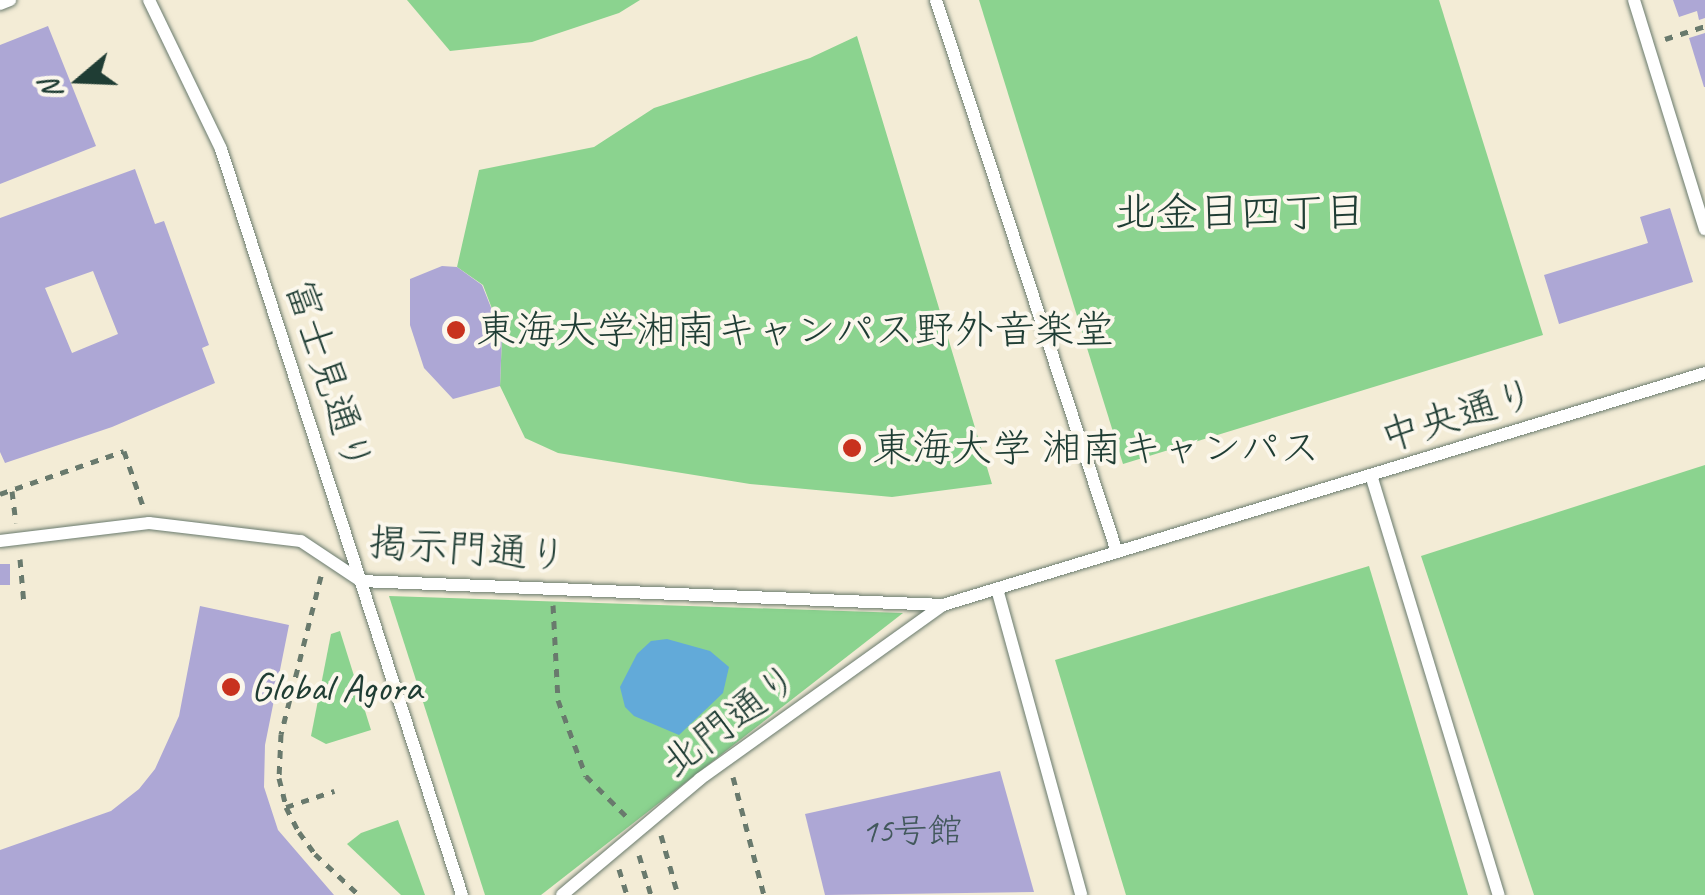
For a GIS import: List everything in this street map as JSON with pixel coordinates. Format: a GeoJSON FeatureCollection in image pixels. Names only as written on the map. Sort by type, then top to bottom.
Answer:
{"type":"FeatureCollection","features":[{"type":"Feature","properties":{"kind":"lane"},"geometry":{"type":"LineString","coordinates":[[0,4],[10,0]]}},
{"type":"Feature","properties":{"kind":"lane","name":"富士見通り"},"geometry":{"type":"LineString","coordinates":[[149,0],[221,149],[462,895]]}},
{"type":"Feature","properties":{"kind":"lane"},"geometry":{"type":"LineString","coordinates":[[936,0],[1117,552]]}},
{"type":"Feature","properties":{"kind":"lane"},"geometry":{"type":"LineString","coordinates":[[1634,0],[1705,229]]}},
{"type":"Feature","properties":{"kind":"lane","name":"中央通り"},"geometry":{"type":"LineString","coordinates":[[943,605],[1705,373]]}},
{"type":"Feature","properties":{"kind":"lane"},"geometry":{"type":"LineString","coordinates":[[1371,475],[1499,895]]}},
{"type":"Feature","properties":{"kind":"lane","name":"掲示門通り"},"geometry":{"type":"LineString","coordinates":[[0,541],[149,523],[302,541],[362,581],[943,605]]}},
{"type":"Feature","properties":{"kind":"lane"},"geometry":{"type":"LineString","coordinates":[[997,588],[1081,895]]}},
{"type":"Feature","properties":{"kind":"lane","name":"北門通り"},"geometry":{"type":"LineString","coordinates":[[562,895],[728,759],[943,605]]}},
{"type":"Feature","properties":{"kind":"path"},"geometry":{"type":"LineString","coordinates":[[1648,44],[1705,26]]}},
{"type":"Feature","properties":{"kind":"path"},"geometry":{"type":"LineString","coordinates":[[0,494],[124,451],[149,523]]}},
{"type":"Feature","properties":{"kind":"path"},"geometry":{"type":"LineString","coordinates":[[12,491],[24,606]]}},
{"type":"Feature","properties":{"kind":"path"},"geometry":{"type":"LineString","coordinates":[[326,558],[281,734],[279,778],[286,807],[315,854],[359,895]]}},
{"type":"Feature","properties":{"kind":"path"},"geometry":{"type":"LineString","coordinates":[[553,589],[558,700],[586,776],[637,832],[651,895]]}},
{"type":"Feature","properties":{"kind":"path"},"geometry":{"type":"LineString","coordinates":[[728,759],[764,895]]}},
{"type":"Feature","properties":{"kind":"path"},"geometry":{"type":"LineString","coordinates":[[286,807],[334,791]]}},
{"type":"Feature","properties":{"kind":"path"},"geometry":{"type":"LineString","coordinates":[[656,817],[678,895]]}},
{"type":"Feature","properties":{"kind":"green space"},"geometry":{"type":"Polygon","coordinates":[[[407,0],[640,0],[619,13],[532,42],[450,51],[407,0]]]}},
{"type":"Feature","properties":{"kind":"green space"},"geometry":{"type":"Polygon","coordinates":[[[979,0],[1439,0],[1543,335],[1123,464],[979,0]]]}},
{"type":"Feature","properties":{"kind":"green space"},"geometry":{"type":"Polygon","coordinates":[[[857,36],[992,484],[892,497],[750,484],[558,453],[525,438],[500,386],[502,335],[483,285],[457,267],[479,170],[594,147],[654,108],[810,58],[857,36]]]}},
{"type":"Feature","properties":{"kind":"green space"},"geometry":{"type":"Polygon","coordinates":[[[1705,465],[1705,895],[1534,895],[1421,556],[1705,465]]]}},
{"type":"Feature","properties":{"kind":"green space"},"geometry":{"type":"Polygon","coordinates":[[[1369,566],[1468,895],[1126,895],[1055,660],[1369,566]]]}},
{"type":"Feature","properties":{"kind":"green space"},"geometry":{"type":"Polygon","coordinates":[[[389,596],[903,613],[541,895],[485,895],[389,596]]]}},
{"type":"Feature","properties":{"kind":"green space"},"geometry":{"type":"Polygon","coordinates":[[[340,631],[371,730],[326,744],[311,736],[331,634],[340,631]]]}},
{"type":"Feature","properties":{"kind":"green space"},"geometry":{"type":"Polygon","coordinates":[[[398,820],[425,895],[401,895],[347,844],[361,833],[398,820]]]}},
{"type":"Feature","properties":{"kind":"water"},"geometry":{"type":"Polygon","coordinates":[[[667,639],[710,651],[729,667],[723,693],[679,735],[634,716],[625,707],[620,687],[637,654],[651,641],[667,639]]]}},
{"type":"Feature","properties":{"kind":"building"},"geometry":{"type":"Polygon","coordinates":[[[1673,0],[1705,0],[1705,18],[1699,20],[1697,11],[1679,17],[1673,0]]]}},
{"type":"Feature","properties":{"kind":"building"},"geometry":{"type":"Polygon","coordinates":[[[48,26],[96,146],[0,184],[0,45],[48,26]]]}},
{"type":"Feature","properties":{"kind":"building"},"geometry":{"type":"Polygon","coordinates":[[[1705,33],[1705,87],[1704,87],[1689,38],[1705,33]]]}},
{"type":"Feature","properties":{"kind":"building"},"geometry":{"type":"Polygon","coordinates":[[[135,169],[155,224],[164,221],[209,345],[202,348],[215,383],[112,427],[5,463],[0,452],[0,218],[135,169]],[[93,271],[45,288],[72,353],[118,334],[93,271]]]}},
{"type":"Feature","properties":{"kind":"building"},"geometry":{"type":"Polygon","coordinates":[[[1670,208],[1693,282],[1559,324],[1544,275],[1648,243],[1640,217],[1670,208]]]}},
{"type":"Feature","properties":{"kind":"building","name":"東海大学湘南キャンパス野外音楽堂"},"geometry":{"type":"Polygon","coordinates":[[[442,266],[457,267],[482,285],[502,335],[500,386],[453,399],[424,368],[410,325],[410,279],[442,266]]]}},
{"type":"Feature","properties":{"kind":"building"},"geometry":{"type":"Polygon","coordinates":[[[0,564],[10,564],[10,585],[0,585],[0,564]]]}},
{"type":"Feature","properties":{"kind":"building"},"geometry":{"type":"Polygon","coordinates":[[[200,606],[289,625],[265,745],[264,787],[278,830],[334,895],[0,895],[0,850],[111,811],[139,789],[155,769],[179,716],[200,606]]]}},
{"type":"Feature","properties":{"kind":"building"},"geometry":{"type":"Polygon","coordinates":[[[1000,771],[1034,892],[825,895],[805,814],[1000,771]]]}},
{"type":"Feature","properties":{"kind":"place","name":"東海大学湘南キャンパス野外音楽堂"},"geometry":{"type":"Point","coordinates":[456,330]}},
{"type":"Feature","properties":{"kind":"place","name":"東海大学 湘南キャンパス"},"geometry":{"type":"Point","coordinates":[852,448]}},
{"type":"Feature","properties":{"kind":"place","name":"Global Agora"},"geometry":{"type":"Point","coordinates":[231,687]}},
{"type":"Feature","properties":{"kind":"district","name":"北金目四丁目"},"geometry":{"type":"Point","coordinates":[1240,213]}}]}
